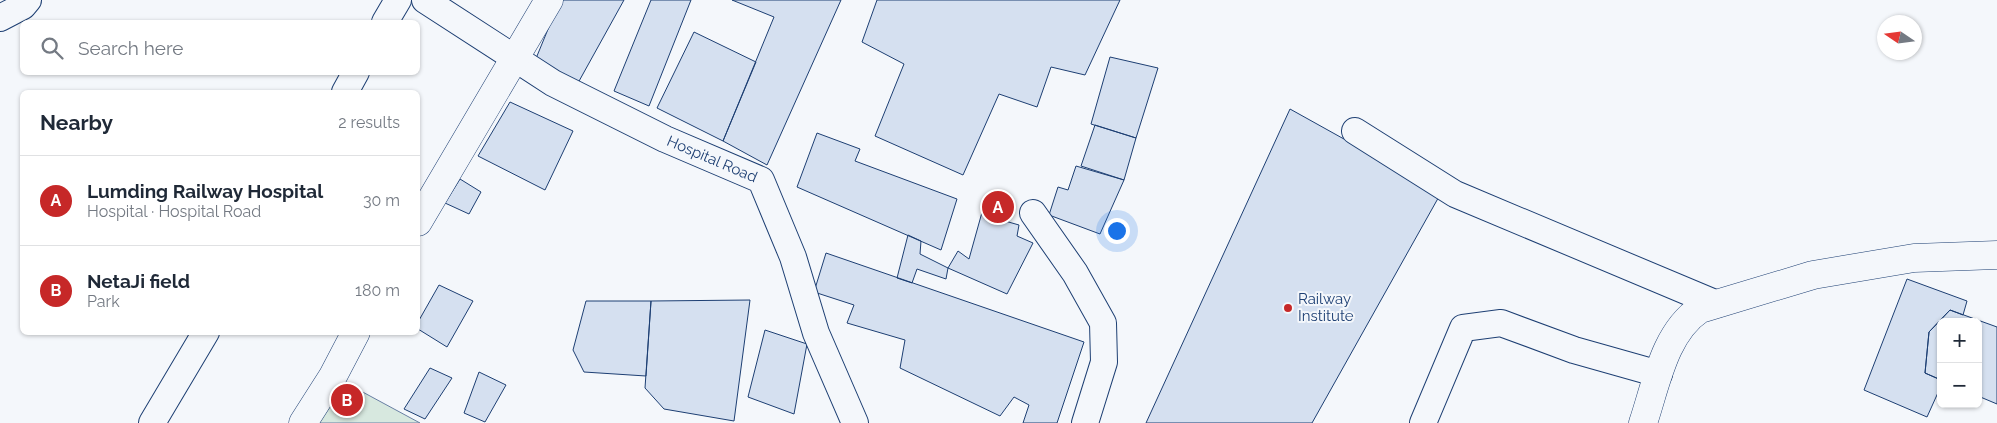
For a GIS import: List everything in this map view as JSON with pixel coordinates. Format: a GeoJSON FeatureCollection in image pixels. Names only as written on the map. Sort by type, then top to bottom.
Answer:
{"type":"FeatureCollection","features":[{"type":"Feature","properties":{"kind":"main road"},"geometry":{"type":"LineString","coordinates":[[420,219],[514,56],[549,0]]}},
{"type":"Feature","properties":{"kind":"main road"},"geometry":{"type":"LineString","coordinates":[[1644,423],[1670,345],[1687,318],[1700,310],[1813,275],[1914,258],[1997,255]]}},
{"type":"Feature","properties":{"kind":"main road"},"geometry":{"type":"LineString","coordinates":[[303,423],[333,376],[354,335]]}},
{"type":"Feature","properties":{"kind":"street"},"geometry":{"type":"LineString","coordinates":[[0,18],[24,6],[28,0]]}},
{"type":"Feature","properties":{"kind":"street"},"geometry":{"type":"LineString","coordinates":[[386,20],[398,0]]}},
{"type":"Feature","properties":{"kind":"street","name":"Hospital Road"},"geometry":{"type":"LineString","coordinates":[[425,0],[553,83],[665,138],[761,180],[793,257],[816,333],[855,423]]}},
{"type":"Feature","properties":{"kind":"street"},"geometry":{"type":"LineString","coordinates":[[345,90],[354,75]]}},
{"type":"Feature","properties":{"kind":"street"},"geometry":{"type":"LineString","coordinates":[[1356,131],[1455,194],[1718,304]]}},
{"type":"Feature","properties":{"kind":"street"},"geometry":{"type":"LineString","coordinates":[[1033,213],[1075,273],[1103,323],[1104,362],[1085,423]]}},
{"type":"Feature","properties":{"kind":"street"},"geometry":{"type":"LineString","coordinates":[[1423,423],[1462,328],[1500,323],[1574,350],[1659,374]]}},
{"type":"Feature","properties":{"kind":"street"},"geometry":{"type":"LineString","coordinates":[[152,423],[204,335]]}},
{"type":"Feature","properties":{"kind":"shaded area"},"geometry":{"type":"Polygon","coordinates":[[[333,376],[420,423],[303,423],[333,376]]]}},
{"type":"Feature","properties":{"kind":"building"},"geometry":{"type":"Polygon","coordinates":[[[560,0],[624,0],[573,92],[530,73],[560,0]]]}},
{"type":"Feature","properties":{"kind":"building"},"geometry":{"type":"Polygon","coordinates":[[[651,0],[691,0],[649,106],[614,91],[651,0]]]}},
{"type":"Feature","properties":{"kind":"building"},"geometry":{"type":"Polygon","coordinates":[[[732,0],[841,0],[767,165],[723,141],[774,17],[732,0]]]}},
{"type":"Feature","properties":{"kind":"building"},"geometry":{"type":"Polygon","coordinates":[[[877,0],[1120,0],[1085,75],[1051,67],[1037,107],[999,94],[963,175],[875,136],[904,64],[862,42],[877,0]]]}},
{"type":"Feature","properties":{"kind":"building"},"geometry":{"type":"Polygon","coordinates":[[[694,32],[756,62],[723,141],[657,108],[694,32]]]}},
{"type":"Feature","properties":{"kind":"building"},"geometry":{"type":"Polygon","coordinates":[[[1110,57],[1158,68],[1136,138],[1091,124],[1110,57]]]}},
{"type":"Feature","properties":{"kind":"building"},"geometry":{"type":"Polygon","coordinates":[[[510,102],[573,131],[545,190],[478,156],[510,102]]]}},
{"type":"Feature","properties":{"kind":"building","name":"Railway Institute"},"geometry":{"type":"Polygon","coordinates":[[[1290,109],[1441,193],[1312,423],[1146,423],[1290,109]]]}},
{"type":"Feature","properties":{"kind":"building"},"geometry":{"type":"Polygon","coordinates":[[[1095,125],[1136,138],[1124,180],[1081,166],[1095,125]]]}},
{"type":"Feature","properties":{"kind":"building"},"geometry":{"type":"Polygon","coordinates":[[[817,133],[860,149],[855,161],[957,199],[941,250],[797,187],[817,133]]]}},
{"type":"Feature","properties":{"kind":"building"},"geometry":{"type":"Polygon","coordinates":[[[1076,166],[1124,180],[1100,234],[1049,215],[1058,187],[1068,190],[1076,166]]]}},
{"type":"Feature","properties":{"kind":"building"},"geometry":{"type":"Polygon","coordinates":[[[460,179],[481,192],[469,214],[445,203],[460,179]]]}},
{"type":"Feature","properties":{"kind":"building"},"geometry":{"type":"Polygon","coordinates":[[[986,198],[1009,207],[1005,221],[1019,225],[1017,236],[1033,243],[1007,294],[948,268],[958,251],[969,259],[986,198]]]}},
{"type":"Feature","properties":{"kind":"building"},"geometry":{"type":"Polygon","coordinates":[[[908,235],[921,241],[920,254],[948,268],[946,279],[917,269],[912,283],[897,278],[908,235]]]}},
{"type":"Feature","properties":{"kind":"building"},"geometry":{"type":"Polygon","coordinates":[[[826,253],[1084,342],[1057,423],[1023,423],[1029,405],[1014,397],[1000,416],[900,368],[905,340],[847,323],[854,305],[814,292],[826,253]]]}},
{"type":"Feature","properties":{"kind":"building"},"geometry":{"type":"Polygon","coordinates":[[[1907,279],[1967,301],[1963,315],[1950,310],[1942,318],[1937,318],[1937,324],[1929,332],[1925,373],[1937,378],[1937,395],[1927,417],[1864,390],[1907,279]]]}},
{"type":"Feature","properties":{"kind":"building"},"geometry":{"type":"Polygon","coordinates":[[[439,285],[473,301],[447,347],[420,330],[420,318],[439,285]]]}},
{"type":"Feature","properties":{"kind":"building"},"geometry":{"type":"Polygon","coordinates":[[[750,300],[734,421],[664,409],[645,388],[651,301],[750,300]]]}},
{"type":"Feature","properties":{"kind":"building"},"geometry":{"type":"Polygon","coordinates":[[[586,301],[651,301],[646,376],[584,372],[573,350],[586,301]]]}},
{"type":"Feature","properties":{"kind":"building"},"geometry":{"type":"Polygon","coordinates":[[[1950,310],[1972,318],[1942,318],[1950,310]]]}},
{"type":"Feature","properties":{"kind":"building"},"geometry":{"type":"Polygon","coordinates":[[[1982,322],[1997,327],[1997,404],[1982,398],[1982,322]]]}},
{"type":"Feature","properties":{"kind":"building"},"geometry":{"type":"Polygon","coordinates":[[[1937,324],[1937,378],[1925,373],[1929,332],[1937,324]]]}},
{"type":"Feature","properties":{"kind":"building"},"geometry":{"type":"Polygon","coordinates":[[[765,330],[807,344],[794,414],[748,397],[765,330]]]}},
{"type":"Feature","properties":{"kind":"building"},"geometry":{"type":"Polygon","coordinates":[[[430,368],[452,378],[425,419],[404,409],[430,368]]]}},
{"type":"Feature","properties":{"kind":"building"},"geometry":{"type":"Polygon","coordinates":[[[479,372],[506,385],[485,422],[464,413],[479,372]]]}},
{"type":"Feature","properties":{"kind":"place","name":"Lumding Railway Hospital"},"geometry":{"type":"Point","coordinates":[998,207]}},
{"type":"Feature","properties":{"kind":"place","name":"Railway Institute"},"geometry":{"type":"Point","coordinates":[1288,308]}},
{"type":"Feature","properties":{"kind":"place","name":"NetaJi field"},"geometry":{"type":"Point","coordinates":[347,400]}}]}
